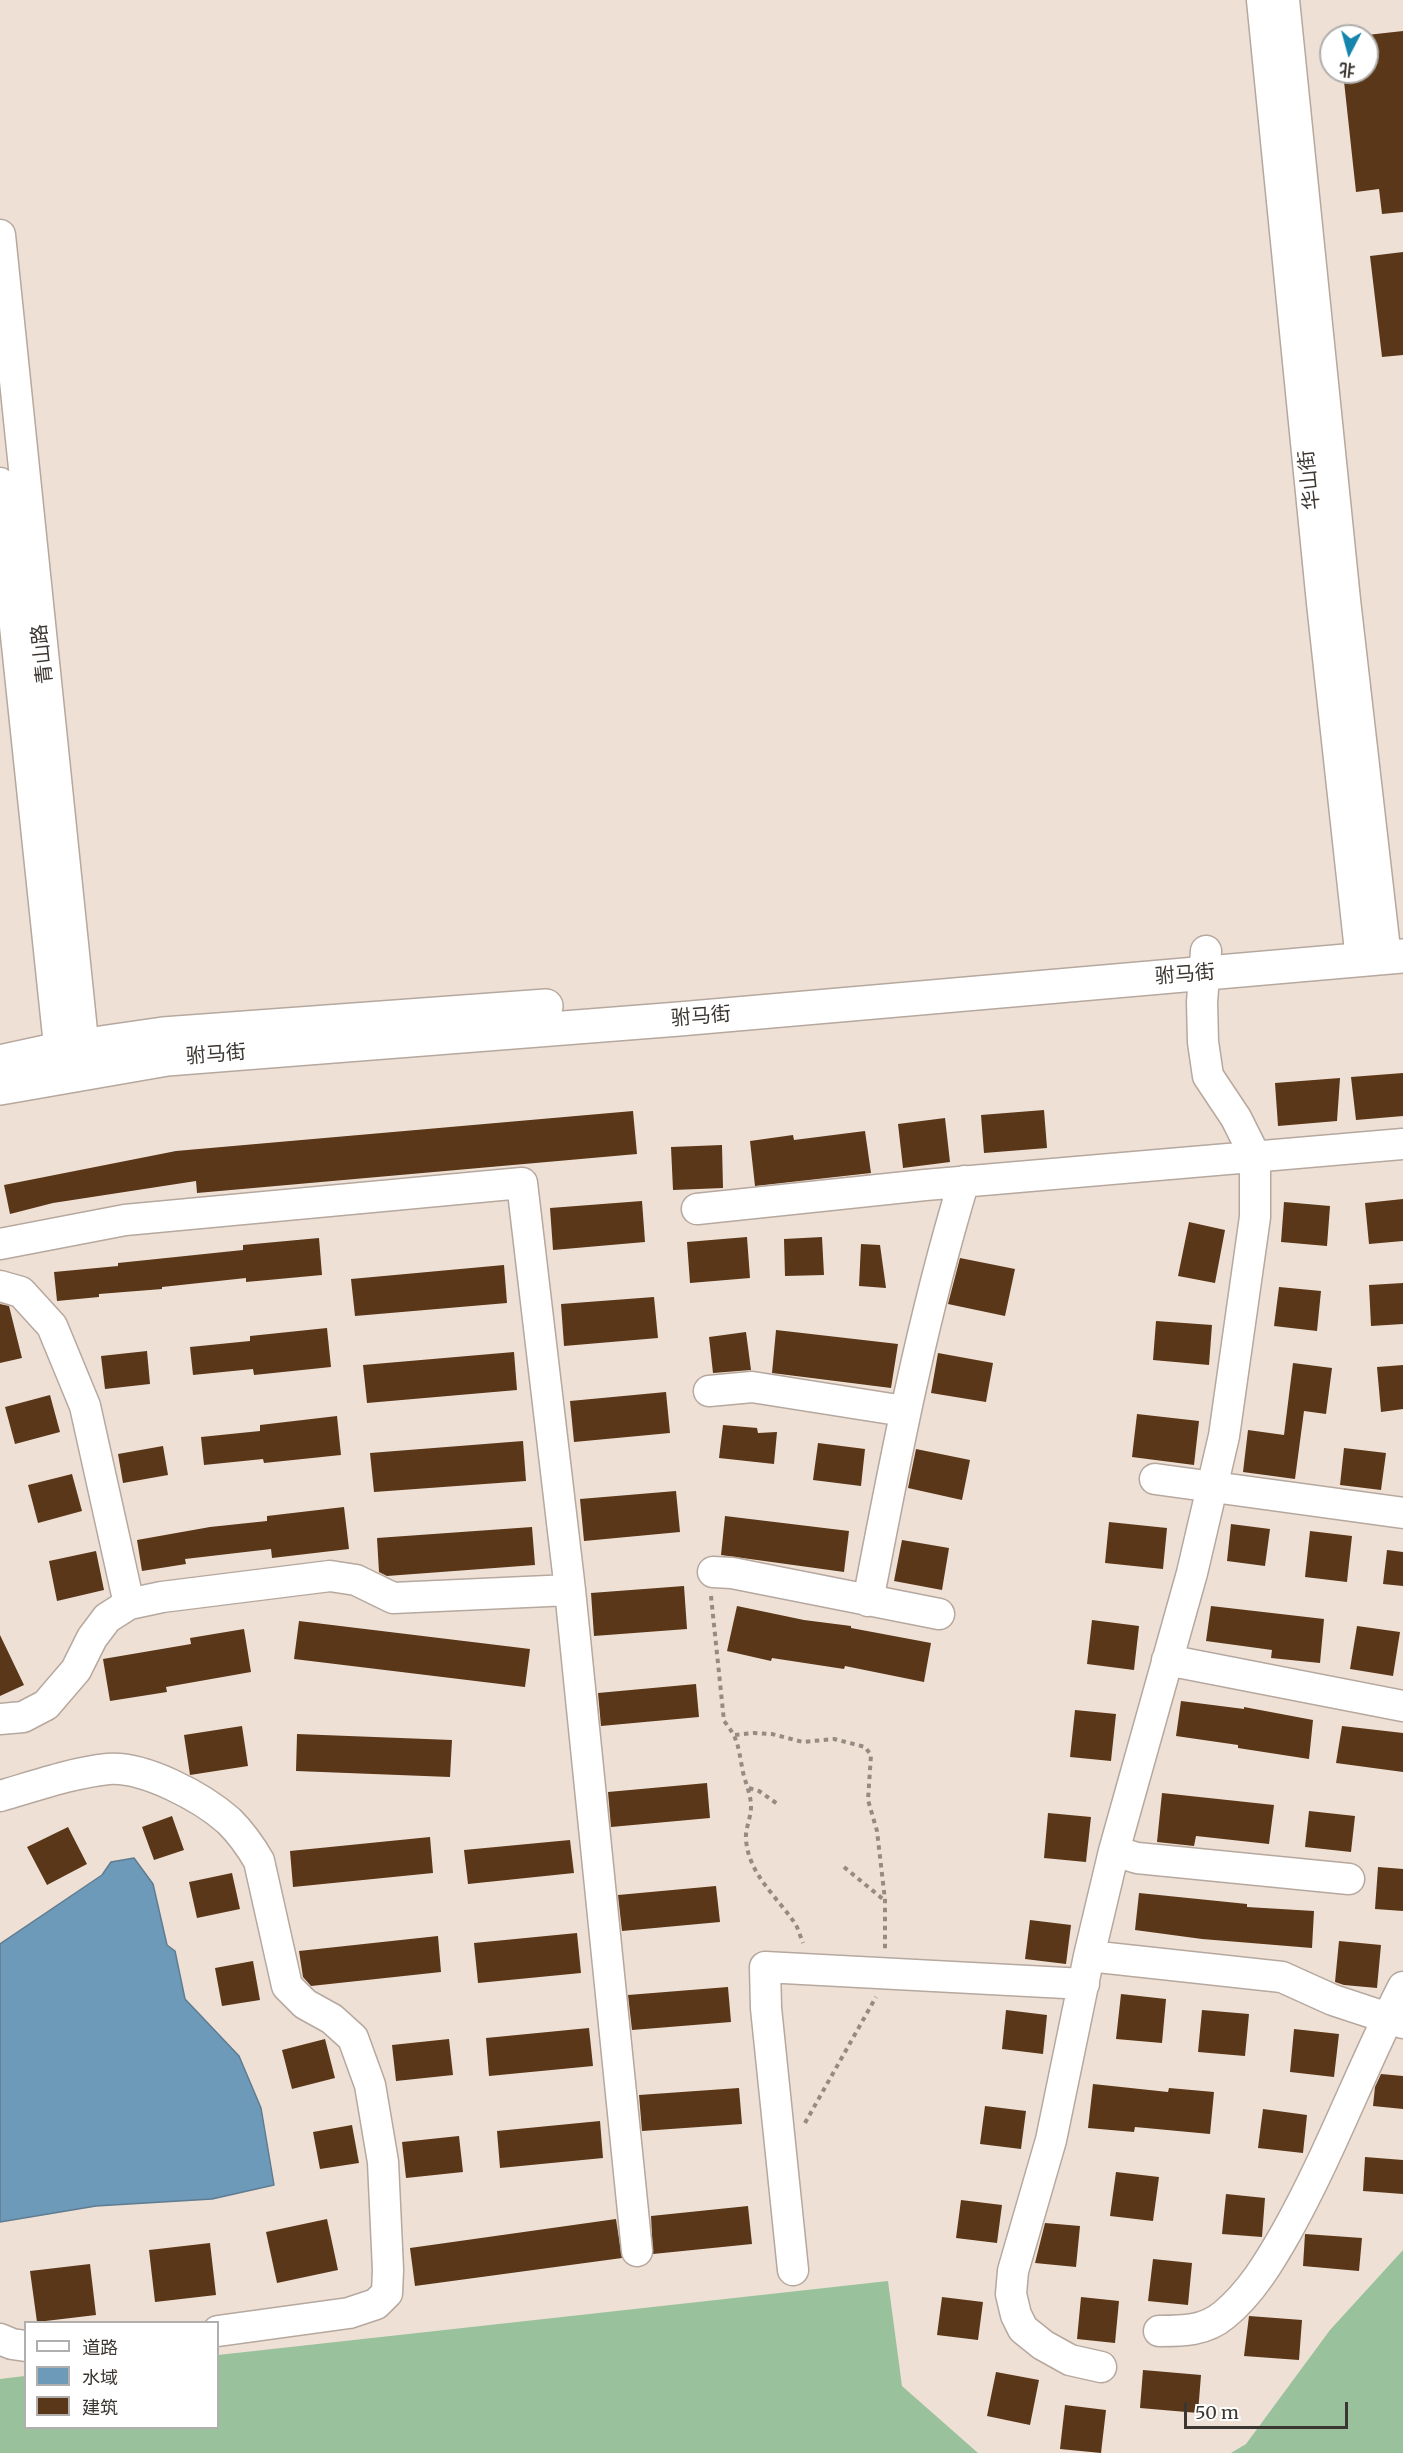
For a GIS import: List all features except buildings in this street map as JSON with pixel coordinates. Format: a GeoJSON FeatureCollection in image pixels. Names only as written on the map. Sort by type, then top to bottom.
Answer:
{"type":"FeatureCollection","features":[{"type":"Feature","properties":{"kind":"main road","name":"驸马街"},"geometry":{"type":"LineString","coordinates":[[0,1088],[73,1061],[163,1034],[1205,962],[1382,947]]}},
{"type":"Feature","properties":{"kind":"main road","name":"驸马街"},"geometry":{"type":"LineString","coordinates":[[0,1062],[73,1061]]}},
{"type":"Feature","properties":{"kind":"street","name":"华山街"},"geometry":{"type":"LineString","coordinates":[[1262,0],[1322,603],[1382,947]]}},
{"type":"Feature","properties":{"kind":"street","name":"华山街"},"geometry":{"type":"LineString","coordinates":[[1284,0],[1382,947]]}},
{"type":"Feature","properties":{"kind":"street","name":"青山路"},"geometry":{"type":"LineString","coordinates":[[0,235],[73,1061]]}},
{"type":"Feature","properties":{"kind":"street","name":"青山路"},"geometry":{"type":"LineString","coordinates":[[0,483],[73,1061]]}},
{"type":"Feature","properties":{"kind":"street"},"geometry":{"type":"LineString","coordinates":[[1101,2367],[1070,2360],[1043,2345],[1023,2329],[1016,2315],[1011,2294],[1013,2271],[1051,2140],[1086,1970],[1114,1851],[1192,1573],[1224,1436],[1256,1217],[1255,1156],[1236,1118],[1208,1076],[1203,1042],[1205,962]]}},
{"type":"Feature","properties":{"kind":"street"},"geometry":{"type":"LineString","coordinates":[[697,1209],[964,1181],[1403,1144]]}},
{"type":"Feature","properties":{"kind":"street"},"geometry":{"type":"LineString","coordinates":[[868,1601],[904,1410],[945,1245],[964,1181]]}},
{"type":"Feature","properties":{"kind":"street"},"geometry":{"type":"LineString","coordinates":[[0,1244],[125,1220],[522,1183],[570,1590],[637,2251]]}},
{"type":"Feature","properties":{"kind":"street"},"geometry":{"type":"LineString","coordinates":[[0,1286],[21,1292],[52,1326],[85,1406],[129,1604]]}},
{"type":"Feature","properties":{"kind":"street"},"geometry":{"type":"LineString","coordinates":[[709,1391],[752,1386],[904,1410]]}},
{"type":"Feature","properties":{"kind":"street"},"geometry":{"type":"LineString","coordinates":[[1155,1479],[1403,1513]]}},
{"type":"Feature","properties":{"kind":"street"},"geometry":{"type":"LineString","coordinates":[[713,1572],[732,1573],[939,1614]]}},
{"type":"Feature","properties":{"kind":"street"},"geometry":{"type":"LineString","coordinates":[[0,1719],[23,1718],[46,1705],[76,1670],[92,1638],[107,1618],[129,1604],[162,1597],[330,1576],[356,1580],[393,1598],[570,1590]]}},
{"type":"Feature","properties":{"kind":"street"},"geometry":{"type":"LineString","coordinates":[[1167,1660],[1403,1706]]}},
{"type":"Feature","properties":{"kind":"street"},"geometry":{"type":"LineString","coordinates":[[0,1796],[66,1777],[109,1769],[138,1772],[192,1795],[228,1821],[249,1844],[260,1861],[287,1986],[305,2004],[332,2019],[353,2038],[370,2085],[383,2162],[387,2293],[376,2304],[349,2313],[219,2331]]}},
{"type":"Feature","properties":{"kind":"street"},"geometry":{"type":"LineString","coordinates":[[1114,1851],[1137,1858],[1349,1879]]}},
{"type":"Feature","properties":{"kind":"street"},"geometry":{"type":"LineString","coordinates":[[794,2270],[765,2008],[765,1967],[959,1976],[1086,1970],[1282,1977],[1333,2000],[1395,2020]]}},
{"type":"Feature","properties":{"kind":"street"},"geometry":{"type":"LineString","coordinates":[[1159,2331],[1185,2331],[1204,2327],[1223,2316],[1243,2297],[1271,2259],[1395,2020],[1403,1987]]}},
{"type":"Feature","properties":{"kind":"street"},"geometry":{"type":"LineString","coordinates":[[0,2339],[24,2346]]}},
{"type":"Feature","properties":{"kind":"path"},"geometry":{"type":"LineString","coordinates":[[713,1572],[710,1587],[724,1721],[735,1735],[741,1753],[742,1769],[749,1788],[751,1809],[746,1839],[752,1863],[770,1894],[795,1922],[803,1945],[801,1969]]}},
{"type":"Feature","properties":{"kind":"path"},"geometry":{"type":"LineString","coordinates":[[735,1735],[772,1734],[803,1742],[834,1739],[865,1747],[871,1755],[868,1800],[877,1831],[895,1973],[875,1999],[802,2128]]}},
{"type":"Feature","properties":{"kind":"path"},"geometry":{"type":"LineString","coordinates":[[749,1788],[759,1791],[779,1805]]}},
{"type":"Feature","properties":{"kind":"path"},"geometry":{"type":"LineString","coordinates":[[844,1868],[885,1900]]}},
{"type":"Feature","properties":{"kind":"green space"},"geometry":{"type":"Polygon","coordinates":[[[1403,2250],[1403,2453],[1231,2453],[1246,2444],[1330,2330],[1403,2250]]]}},
{"type":"Feature","properties":{"kind":"green space"},"geometry":{"type":"Polygon","coordinates":[[[888,2281],[902,2386],[978,2453],[0,2453],[0,2379],[24,2376],[24,2429],[219,2429],[219,2355],[888,2281]]]}},
{"type":"Feature","properties":{"kind":"water"},"geometry":{"type":"Polygon","coordinates":[[[134,1858],[153,1884],[167,1945],[175,1951],[185,1999],[239,2056],[261,2108],[274,2185],[212,2199],[96,2206],[0,2222],[0,1944],[102,1875],[111,1862],[134,1858]]]}}]}
